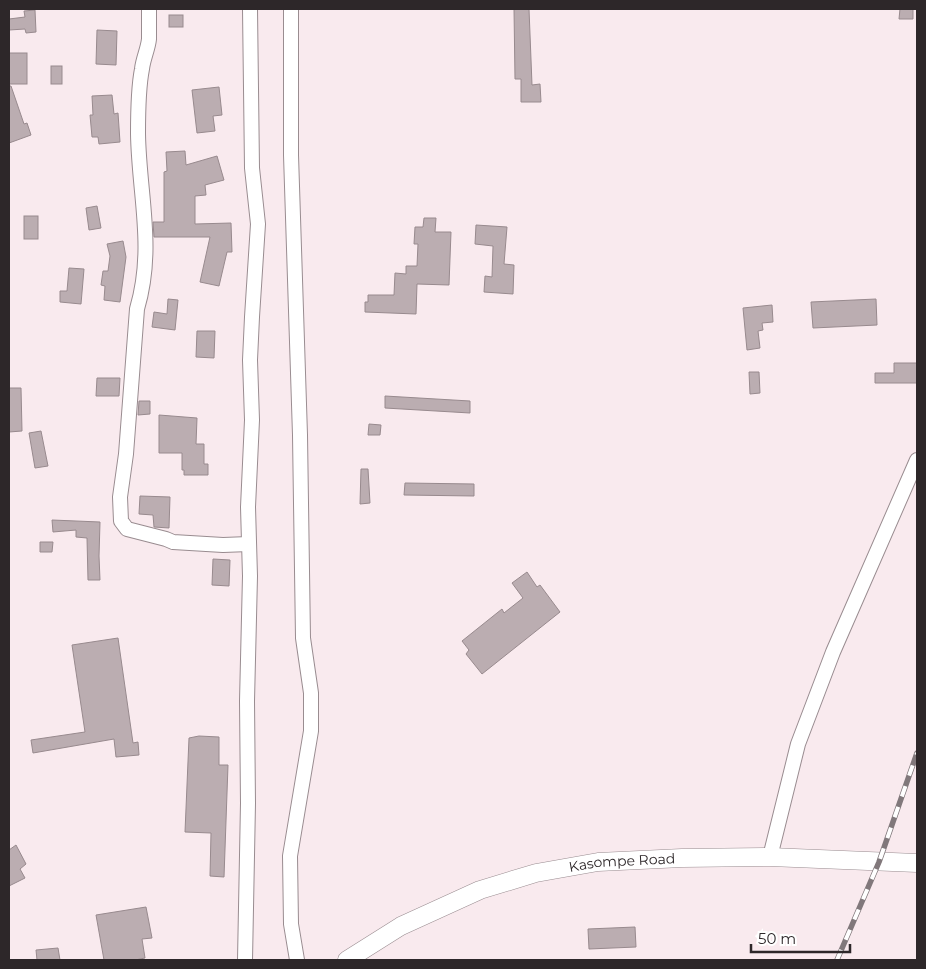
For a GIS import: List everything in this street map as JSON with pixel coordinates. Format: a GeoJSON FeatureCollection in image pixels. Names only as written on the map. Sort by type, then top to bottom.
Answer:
{"type":"FeatureCollection","features":[{"type":"Feature","properties":{"kind":"street"},"geometry":{"type":"LineString","coordinates":[[149,9],[148,41],[141,70],[138,132],[139,178],[145,221],[146,261],[142,294],[137,309],[126,454],[120,497],[121,521],[127,529],[173,542],[223,545],[249,544]]}},
{"type":"Feature","properties":{"kind":"street"},"geometry":{"type":"LineString","coordinates":[[245,960],[250,576],[248,507],[252,420],[252,316],[258,224],[252,168],[250,9]]}},
{"type":"Feature","properties":{"kind":"street"},"geometry":{"type":"LineString","coordinates":[[292,9],[291,155],[300,435],[303,638],[311,693],[311,731],[290,856],[291,924],[297,960]]}},
{"type":"Feature","properties":{"kind":"street"},"geometry":{"type":"LineString","coordinates":[[770,857],[802,735],[833,652],[917,460]]}},
{"type":"Feature","properties":{"kind":"street","name":"Kasompe Road"},"geometry":{"type":"LineString","coordinates":[[347,960],[401,926],[480,890],[536,873],[598,862],[682,858],[770,857],[917,862]]}},
{"type":"Feature","properties":{"kind":"building"},"geometry":{"type":"Polygon","coordinates":[[[514,9],[529,9],[532,85],[540,84],[541,102],[521,102],[521,79],[515,79],[514,9]]]}},
{"type":"Feature","properties":{"kind":"building"},"geometry":{"type":"Polygon","coordinates":[[[900,9],[913,9],[913,19],[899,19],[900,9]]]}},
{"type":"Feature","properties":{"kind":"building"},"geometry":{"type":"Polygon","coordinates":[[[35,10],[36,32],[26,33],[25,29],[9,30],[9,19],[25,17],[24,11],[35,10]]]}},
{"type":"Feature","properties":{"kind":"building"},"geometry":{"type":"Polygon","coordinates":[[[169,15],[183,15],[183,27],[169,27],[169,15]]]}},
{"type":"Feature","properties":{"kind":"building"},"geometry":{"type":"Polygon","coordinates":[[[97,30],[117,31],[116,65],[96,64],[97,30]]]}},
{"type":"Feature","properties":{"kind":"building"},"geometry":{"type":"Polygon","coordinates":[[[9,53],[27,53],[27,84],[9,84],[9,53]]]}},
{"type":"Feature","properties":{"kind":"building"},"geometry":{"type":"Polygon","coordinates":[[[51,66],[62,66],[62,84],[51,84],[51,66]]]}},
{"type":"Feature","properties":{"kind":"building"},"geometry":{"type":"Polygon","coordinates":[[[9,86],[11,86],[24,124],[27,123],[31,135],[9,143],[9,86]]]}},
{"type":"Feature","properties":{"kind":"building"},"geometry":{"type":"Polygon","coordinates":[[[219,87],[222,115],[213,116],[215,131],[197,133],[192,90],[219,87]]]}},
{"type":"Feature","properties":{"kind":"building"},"geometry":{"type":"Polygon","coordinates":[[[112,95],[114,114],[118,113],[120,142],[99,144],[98,137],[92,137],[90,115],[93,115],[92,96],[112,95]]]}},
{"type":"Feature","properties":{"kind":"building"},"geometry":{"type":"Polygon","coordinates":[[[185,151],[186,165],[217,156],[224,180],[205,185],[206,195],[195,196],[195,224],[231,223],[232,252],[227,252],[219,286],[200,282],[210,237],[154,237],[153,222],[164,222],[164,172],[167,171],[166,152],[185,151]]]}},
{"type":"Feature","properties":{"kind":"building"},"geometry":{"type":"Polygon","coordinates":[[[97,206],[101,228],[89,230],[86,208],[97,206]]]}},
{"type":"Feature","properties":{"kind":"building"},"geometry":{"type":"Polygon","coordinates":[[[24,216],[38,216],[38,239],[24,239],[24,216]]]}},
{"type":"Feature","properties":{"kind":"building"},"geometry":{"type":"Polygon","coordinates":[[[424,218],[436,218],[435,232],[451,232],[449,285],[417,284],[416,314],[365,312],[365,302],[368,302],[368,295],[394,295],[395,273],[406,274],[406,266],[417,266],[418,244],[414,244],[415,227],[423,227],[424,218]]]}},
{"type":"Feature","properties":{"kind":"building"},"geometry":{"type":"Polygon","coordinates":[[[476,225],[507,227],[504,264],[514,265],[513,294],[484,292],[485,276],[492,277],[493,246],[475,244],[476,225]]]}},
{"type":"Feature","properties":{"kind":"building"},"geometry":{"type":"Polygon","coordinates":[[[123,241],[126,257],[120,302],[104,300],[105,286],[101,285],[103,271],[108,271],[110,256],[107,244],[123,241]]]}},
{"type":"Feature","properties":{"kind":"building"},"geometry":{"type":"Polygon","coordinates":[[[69,268],[84,269],[81,304],[60,302],[60,291],[67,291],[69,268]]]}},
{"type":"Feature","properties":{"kind":"building"},"geometry":{"type":"Polygon","coordinates":[[[168,299],[178,300],[175,330],[152,327],[154,312],[167,314],[168,299]]]}},
{"type":"Feature","properties":{"kind":"building"},"geometry":{"type":"Polygon","coordinates":[[[876,299],[877,325],[813,328],[811,302],[876,299]]]}},
{"type":"Feature","properties":{"kind":"building"},"geometry":{"type":"Polygon","coordinates":[[[772,305],[773,322],[762,323],[763,330],[758,331],[760,348],[747,350],[743,308],[772,305]]]}},
{"type":"Feature","properties":{"kind":"building"},"geometry":{"type":"Polygon","coordinates":[[[197,331],[215,331],[214,358],[196,357],[197,331]]]}},
{"type":"Feature","properties":{"kind":"building"},"geometry":{"type":"Polygon","coordinates":[[[894,363],[917,363],[917,383],[875,383],[875,373],[894,373],[894,363]]]}},
{"type":"Feature","properties":{"kind":"building"},"geometry":{"type":"Polygon","coordinates":[[[749,372],[759,372],[760,393],[750,394],[749,372]]]}},
{"type":"Feature","properties":{"kind":"building"},"geometry":{"type":"Polygon","coordinates":[[[97,378],[120,378],[119,396],[96,396],[97,378]]]}},
{"type":"Feature","properties":{"kind":"building"},"geometry":{"type":"Polygon","coordinates":[[[9,388],[21,388],[22,431],[9,432],[9,388]]]}},
{"type":"Feature","properties":{"kind":"building"},"geometry":{"type":"Polygon","coordinates":[[[385,396],[470,401],[470,413],[385,408],[385,396]]]}},
{"type":"Feature","properties":{"kind":"building"},"geometry":{"type":"Polygon","coordinates":[[[139,401],[150,401],[150,414],[138,415],[139,401]]]}},
{"type":"Feature","properties":{"kind":"building"},"geometry":{"type":"Polygon","coordinates":[[[159,415],[197,418],[196,444],[204,444],[204,464],[208,464],[208,475],[184,475],[184,470],[182,470],[182,453],[159,453],[159,415]]]}},
{"type":"Feature","properties":{"kind":"building"},"geometry":{"type":"Polygon","coordinates":[[[369,424],[381,425],[380,435],[368,435],[369,424]]]}},
{"type":"Feature","properties":{"kind":"building"},"geometry":{"type":"Polygon","coordinates":[[[41,431],[48,466],[35,468],[29,433],[41,431]]]}},
{"type":"Feature","properties":{"kind":"building"},"geometry":{"type":"Polygon","coordinates":[[[361,469],[368,469],[370,503],[360,504],[361,469]]]}},
{"type":"Feature","properties":{"kind":"building"},"geometry":{"type":"Polygon","coordinates":[[[405,483],[474,484],[474,496],[404,495],[405,483]]]}},
{"type":"Feature","properties":{"kind":"building"},"geometry":{"type":"Polygon","coordinates":[[[140,496],[170,497],[169,528],[154,527],[153,515],[139,514],[140,496]]]}},
{"type":"Feature","properties":{"kind":"building"},"geometry":{"type":"Polygon","coordinates":[[[52,520],[100,522],[100,580],[88,580],[87,538],[76,537],[76,530],[53,532],[52,520]]]}},
{"type":"Feature","properties":{"kind":"building"},"geometry":{"type":"Polygon","coordinates":[[[40,542],[53,542],[52,552],[40,552],[40,542]]]}},
{"type":"Feature","properties":{"kind":"building"},"geometry":{"type":"Polygon","coordinates":[[[213,559],[230,560],[229,586],[212,585],[213,559]]]}},
{"type":"Feature","properties":{"kind":"building"},"geometry":{"type":"Polygon","coordinates":[[[527,572],[537,587],[540,585],[560,612],[482,674],[466,654],[469,650],[462,641],[502,609],[504,613],[523,598],[512,583],[527,572]]]}},
{"type":"Feature","properties":{"kind":"building"},"geometry":{"type":"Polygon","coordinates":[[[118,638],[133,743],[138,742],[139,755],[116,757],[114,739],[33,753],[31,740],[85,732],[72,645],[118,638]]]}},
{"type":"Feature","properties":{"kind":"building"},"geometry":{"type":"Polygon","coordinates":[[[199,736],[219,737],[219,765],[228,765],[224,877],[210,876],[211,833],[185,832],[189,738],[199,736]]]}},
{"type":"Feature","properties":{"kind":"building"},"geometry":{"type":"Polygon","coordinates":[[[16,845],[26,864],[20,869],[25,878],[9,886],[9,850],[16,845]]]}},
{"type":"Feature","properties":{"kind":"building"},"geometry":{"type":"Polygon","coordinates":[[[146,907],[152,938],[142,939],[145,958],[135,960],[104,960],[96,915],[146,907]]]}},
{"type":"Feature","properties":{"kind":"building"},"geometry":{"type":"Polygon","coordinates":[[[635,927],[636,947],[589,949],[588,929],[635,927]]]}},
{"type":"Feature","properties":{"kind":"building"},"geometry":{"type":"Polygon","coordinates":[[[58,948],[60,960],[37,960],[36,950],[58,948]]]}},
{"type":"Feature","properties":{"kind":"railway"},"geometry":{"type":"LineString","coordinates":[[837,960],[879,862],[917,753]]}}]}
